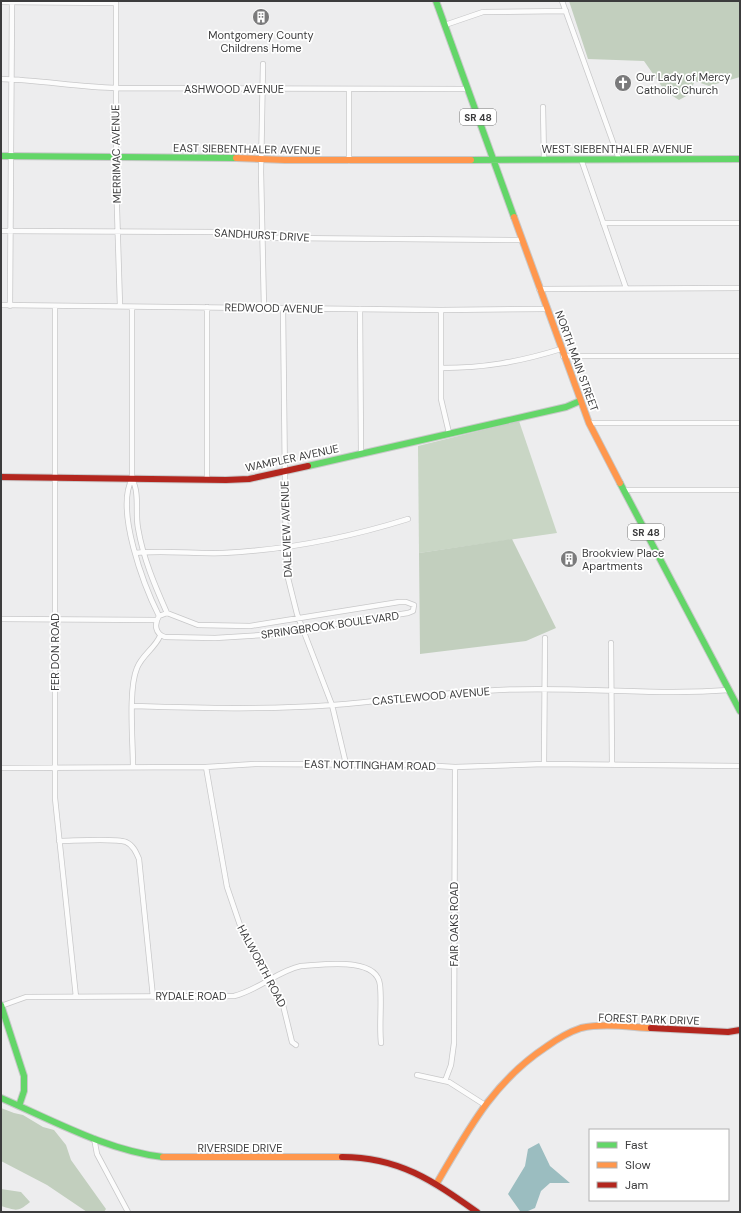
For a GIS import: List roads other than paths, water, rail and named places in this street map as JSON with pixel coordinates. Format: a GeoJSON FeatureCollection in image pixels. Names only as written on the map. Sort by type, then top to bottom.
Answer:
{"type":"FeatureCollection","features":[{"type":"Feature","properties":{"kind":"main road","name":"NORTH MAIN STREET"},"geometry":{"type":"LineString","coordinates":[[436,1],[563,356],[589,423],[740,711]]}},
{"type":"Feature","properties":{"kind":"main road","name":"EAST SIEBENTHALER AVENUE"},"geometry":{"type":"LineString","coordinates":[[1,156],[261,158],[348,161],[493,160]]}},
{"type":"Feature","properties":{"kind":"main road","name":"WEST SIEBENTHALER AVENUE"},"geometry":{"type":"LineString","coordinates":[[493,160],[740,159]]}},
{"type":"Feature","properties":{"kind":"main road","name":"WAMPLER AVENUE"},"geometry":{"type":"LineString","coordinates":[[1,477],[207,480],[249,479],[566,406],[580,401]]}},
{"type":"Feature","properties":{"kind":"main road"},"geometry":{"type":"LineString","coordinates":[[1,1006],[9,1035],[24,1073],[25,1089],[19,1106]]}},
{"type":"Feature","properties":{"kind":"main road","name":"FOREST PARK DRIVE"},"geometry":{"type":"LineString","coordinates":[[437,1183],[485,1104],[503,1083],[548,1044],[580,1028],[600,1026],[728,1032],[740,1030]]}},
{"type":"Feature","properties":{"kind":"main road","name":"RIVERSIDE DRIVE"},"geometry":{"type":"LineString","coordinates":[[1,1098],[133,1153],[162,1157],[365,1158],[402,1167],[437,1183],[477,1212]]}},
{"type":"Feature","properties":{"kind":"street"},"geometry":{"type":"LineString","coordinates":[[562,1],[619,159]]}},
{"type":"Feature","properties":{"kind":"street"},"geometry":{"type":"LineString","coordinates":[[1,2],[116,2]]}},
{"type":"Feature","properties":{"kind":"street"},"geometry":{"type":"LineString","coordinates":[[10,306],[12,2]]}},
{"type":"Feature","properties":{"kind":"street","name":"MERRIMAC AVENUE"},"geometry":{"type":"LineString","coordinates":[[116,2],[116,157],[120,306]]}},
{"type":"Feature","properties":{"kind":"street"},"geometry":{"type":"LineString","coordinates":[[445,24],[483,12],[566,11]]}},
{"type":"Feature","properties":{"kind":"street"},"geometry":{"type":"LineString","coordinates":[[262,64],[261,158],[264,308]]}},
{"type":"Feature","properties":{"kind":"street","name":"ASHWOOD AVENUE"},"geometry":{"type":"LineString","coordinates":[[1,79],[46,80],[94,87],[116,88],[468,90]]}},
{"type":"Feature","properties":{"kind":"street"},"geometry":{"type":"LineString","coordinates":[[348,161],[349,90]]}},
{"type":"Feature","properties":{"kind":"street"},"geometry":{"type":"LineString","coordinates":[[543,107],[544,159]]}},
{"type":"Feature","properties":{"kind":"street"},"geometry":{"type":"LineString","coordinates":[[581,159],[626,288]]}},
{"type":"Feature","properties":{"kind":"street"},"geometry":{"type":"LineString","coordinates":[[603,223],[739,223]]}},
{"type":"Feature","properties":{"kind":"street","name":"SANDHURST DRIVE"},"geometry":{"type":"LineString","coordinates":[[1,231],[240,233],[263,237],[522,240]]}},
{"type":"Feature","properties":{"kind":"street"},"geometry":{"type":"LineString","coordinates":[[539,289],[740,288]]}},
{"type":"Feature","properties":{"kind":"street","name":"REDWOOD AVENUE"},"geometry":{"type":"LineString","coordinates":[[1,306],[441,310],[546,308]]}},
{"type":"Feature","properties":{"kind":"street","name":"FER DON ROAD"},"geometry":{"type":"LineString","coordinates":[[55,306],[55,798],[76,997]]}},
{"type":"Feature","properties":{"kind":"street"},"geometry":{"type":"LineString","coordinates":[[1,619],[158,618],[167,614],[143,552],[136,520],[135,485],[132,479],[132,307]]}},
{"type":"Feature","properties":{"kind":"street"},"geometry":{"type":"LineString","coordinates":[[207,480],[208,307]]}},
{"type":"Feature","properties":{"kind":"street","name":"DALEVIEW AVENUE"},"geometry":{"type":"LineString","coordinates":[[283,308],[285,548],[288,585],[299,619],[332,705],[346,764]]}},
{"type":"Feature","properties":{"kind":"street"},"geometry":{"type":"LineString","coordinates":[[360,309],[361,454]]}},
{"type":"Feature","properties":{"kind":"street"},"geometry":{"type":"LineString","coordinates":[[441,310],[441,399],[449,433]]}},
{"type":"Feature","properties":{"kind":"street"},"geometry":{"type":"LineString","coordinates":[[441,368],[466,368],[502,365],[561,349]]}},
{"type":"Feature","properties":{"kind":"street"},"geometry":{"type":"LineString","coordinates":[[563,356],[740,356]]}},
{"type":"Feature","properties":{"kind":"street"},"geometry":{"type":"LineString","coordinates":[[589,423],[740,423]]}},
{"type":"Feature","properties":{"kind":"street"},"geometry":{"type":"LineString","coordinates":[[132,479],[128,486],[128,519],[142,578],[158,618],[157,632],[160,636],[158,641],[140,660],[133,684],[132,767]]}},
{"type":"Feature","properties":{"kind":"street"},"geometry":{"type":"LineString","coordinates":[[623,490],[740,490]]}},
{"type":"Feature","properties":{"kind":"street"},"geometry":{"type":"LineString","coordinates":[[135,553],[205,554],[285,548],[338,538],[408,519]]}},
{"type":"Feature","properties":{"kind":"street","name":"SPRINGBROOK BOULEVARD"},"geometry":{"type":"LineString","coordinates":[[160,636],[174,638],[235,637],[303,629],[408,613],[413,611],[414,605],[406,602],[399,602],[250,626],[222,627],[198,625],[167,614]]}},
{"type":"Feature","properties":{"kind":"street"},"geometry":{"type":"LineString","coordinates":[[544,638],[544,764]]}},
{"type":"Feature","properties":{"kind":"street"},"geometry":{"type":"LineString","coordinates":[[611,643],[612,765]]}},
{"type":"Feature","properties":{"kind":"street","name":"CASTLEWOOD AVENUE"},"geometry":{"type":"LineString","coordinates":[[133,706],[230,709],[332,705],[471,691],[544,689],[612,691],[729,690]]}},
{"type":"Feature","properties":{"kind":"street","name":"EAST NOTTINGHAM ROAD"},"geometry":{"type":"LineString","coordinates":[[1,768],[206,767],[255,764],[346,764],[455,767],[544,764],[740,766]]}},
{"type":"Feature","properties":{"kind":"street","name":"HALWORTH ROAD"},"geometry":{"type":"LineString","coordinates":[[206,767],[226,887],[242,931],[283,1005],[292,1042],[296,1045]]}},
{"type":"Feature","properties":{"kind":"street","name":"FAIR OAKS ROAD"},"geometry":{"type":"LineString","coordinates":[[445,1081],[451,1065],[454,1043],[455,767]]}},
{"type":"Feature","properties":{"kind":"street"},"geometry":{"type":"LineString","coordinates":[[59,841],[121,841],[131,845],[135,850],[139,859],[153,997]]}},
{"type":"Feature","properties":{"kind":"street","name":"RYDALE ROAD"},"geometry":{"type":"LineString","coordinates":[[1,1006],[26,997],[234,996],[250,991],[287,970],[302,966],[359,965],[373,971],[379,978],[381,1043]]}},
{"type":"Feature","properties":{"kind":"street"},"geometry":{"type":"LineString","coordinates":[[417,1075],[445,1081],[485,1104]]}},
{"type":"Feature","properties":{"kind":"street"},"geometry":{"type":"LineString","coordinates":[[94,1138],[97,1154],[128,1212]]}},
{"type":"Feature","properties":{"kind":"water"},"geometry":{"type":"Polygon","coordinates":[[[539,1143],[550,1166],[570,1183],[550,1183],[541,1191],[535,1208],[528,1211],[520,1211],[508,1194],[525,1166],[528,1149],[539,1143]]]}},
{"type":"Feature","properties":{"kind":"place","name":"Montgomery County Childrens Home"},"geometry":{"type":"Point","coordinates":[261,17]}},
{"type":"Feature","properties":{"kind":"place","name":"Our Lady of Mercy Catholic Church"},"geometry":{"type":"Point","coordinates":[623,83]}},
{"type":"Feature","properties":{"kind":"place","name":"Brookview Place Apartments"},"geometry":{"type":"Point","coordinates":[569,559]}}]}
